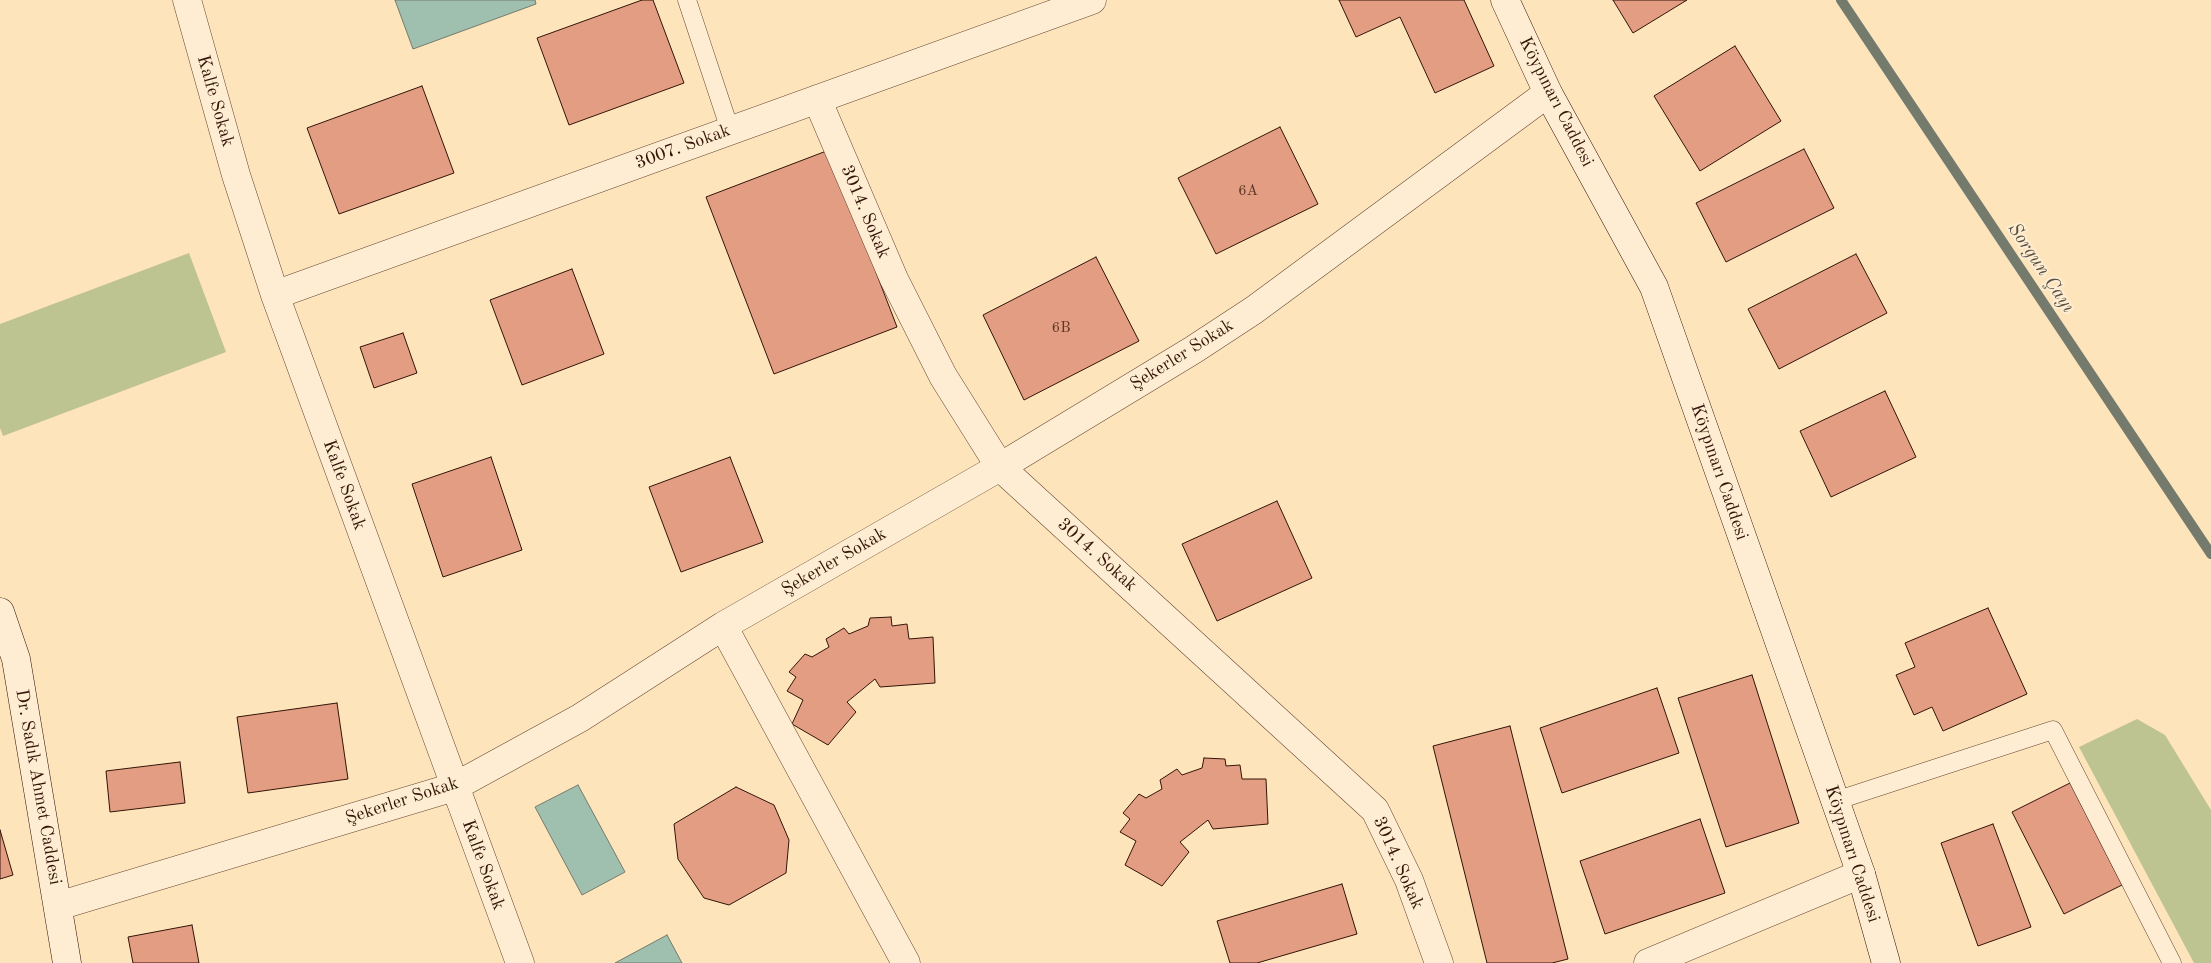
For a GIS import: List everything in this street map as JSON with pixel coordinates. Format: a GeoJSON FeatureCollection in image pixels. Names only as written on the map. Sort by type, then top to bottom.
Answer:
{"type":"FeatureCollection","features":[{"type":"Feature","properties":{"kind":"street","name":"Kalfe Sokak"},"geometry":{"type":"LineString","coordinates":[[187,0],[236,175],[275,295],[520,963]]}},
{"type":"Feature","properties":{"kind":"street","name":"Köypınarı Caddesi"},"geometry":{"type":"LineString","coordinates":[[1505,0],[1548,93],[1654,287],[1861,874],[1886,963]]}},
{"type":"Feature","properties":{"kind":"street","name":"3007. Sokak"},"geometry":{"type":"LineString","coordinates":[[275,295],[1079,2]]}},
{"type":"Feature","properties":{"kind":"street","name":"Şekerler Sokak"},"geometry":{"type":"LineString","coordinates":[[58,906],[454,787],[580,718],[723,626],[1000,467],[1193,350],[1254,310],[1548,93]]}},
{"type":"Feature","properties":{"kind":"street","name":"3014. Sokak"},"geometry":{"type":"LineString","coordinates":[[817,99],[894,279],[943,376],[1000,467],[1374,810],[1409,880],[1440,963]]}},
{"type":"Feature","properties":{"kind":"street","name":"Dr. Sadık Ahmet Caddesi"},"geometry":{"type":"LineString","coordinates":[[0,612],[58,906],[67,963]]}},
{"type":"Feature","properties":{"kind":"street"},"geometry":{"type":"LineString","coordinates":[[723,626],[906,963]]}},
{"type":"Feature","properties":{"kind":"street"},"geometry":{"type":"LineString","coordinates":[[1648,963],[1861,874]]}},
{"type":"Feature","properties":{"kind":"lane"},"geometry":{"type":"LineString","coordinates":[[687,0],[730,130]]}},
{"type":"Feature","properties":{"kind":"lane"},"geometry":{"type":"LineString","coordinates":[[1835,801],[2053,730],[2172,963]]}},
{"type":"Feature","properties":{"kind":"green space"},"geometry":{"type":"Polygon","coordinates":[[[189,253],[226,352],[3,436],[0,428],[0,324],[189,253]]]}},
{"type":"Feature","properties":{"kind":"green space"},"geometry":{"type":"Polygon","coordinates":[[[2137,719],[2165,735],[2211,810],[2211,963],[2194,963],[2079,747],[2137,719]]]}},
{"type":"Feature","properties":{"kind":"shaded area"},"geometry":{"type":"Polygon","coordinates":[[[395,0],[535,0],[536,4],[413,49],[395,0]]]}},
{"type":"Feature","properties":{"kind":"shaded area"},"geometry":{"type":"Polygon","coordinates":[[[578,785],[625,872],[582,895],[535,807],[578,785]]]}},
{"type":"Feature","properties":{"kind":"shaded area"},"geometry":{"type":"Polygon","coordinates":[[[667,935],[682,963],[615,963],[667,935]]]}},
{"type":"Feature","properties":{"kind":"building"},"geometry":{"type":"Polygon","coordinates":[[[642,0],[653,0],[684,83],[569,125],[537,38],[642,0]]]}},
{"type":"Feature","properties":{"kind":"building"},"geometry":{"type":"Polygon","coordinates":[[[1339,0],[1464,0],[1494,66],[1435,93],[1400,17],[1356,37],[1339,0]]]}},
{"type":"Feature","properties":{"kind":"building"},"geometry":{"type":"Polygon","coordinates":[[[1613,0],[1687,0],[1633,33],[1613,0]]]}},
{"type":"Feature","properties":{"kind":"building"},"geometry":{"type":"Polygon","coordinates":[[[1735,46],[1781,121],[1700,171],[1654,96],[1735,46]]]}},
{"type":"Feature","properties":{"kind":"building"},"geometry":{"type":"Polygon","coordinates":[[[422,86],[454,173],[339,214],[307,128],[422,86]]]}},
{"type":"Feature","properties":{"kind":"building"},"geometry":{"type":"Polygon","coordinates":[[[1280,127],[1318,204],[1216,254],[1178,178],[1280,127]]]}},
{"type":"Feature","properties":{"kind":"building"},"geometry":{"type":"Polygon","coordinates":[[[1804,149],[1834,208],[1726,262],[1696,203],[1804,149]]]}},
{"type":"Feature","properties":{"kind":"building"},"geometry":{"type":"Polygon","coordinates":[[[829,150],[897,327],[774,374],[706,197],[829,150]]]}},
{"type":"Feature","properties":{"kind":"building"},"geometry":{"type":"Polygon","coordinates":[[[1856,254],[1887,313],[1779,369],[1748,309],[1856,254]]]}},
{"type":"Feature","properties":{"kind":"building"},"geometry":{"type":"Polygon","coordinates":[[[1096,257],[1139,341],[1024,400],[983,315],[1096,257]]]}},
{"type":"Feature","properties":{"kind":"building"},"geometry":{"type":"Polygon","coordinates":[[[572,269],[604,354],[522,385],[490,300],[572,269]]]}},
{"type":"Feature","properties":{"kind":"building"},"geometry":{"type":"Polygon","coordinates":[[[403,333],[417,373],[374,388],[360,347],[403,333]]]}},
{"type":"Feature","properties":{"kind":"building"},"geometry":{"type":"Polygon","coordinates":[[[1885,391],[1916,457],[1831,497],[1800,431],[1885,391]]]}},
{"type":"Feature","properties":{"kind":"building"},"geometry":{"type":"Polygon","coordinates":[[[491,457],[522,550],[443,577],[412,484],[491,457]]]}},
{"type":"Feature","properties":{"kind":"building"},"geometry":{"type":"Polygon","coordinates":[[[730,457],[763,542],[681,572],[649,487],[730,457]]]}},
{"type":"Feature","properties":{"kind":"building"},"geometry":{"type":"Polygon","coordinates":[[[1277,501],[1312,578],[1217,621],[1182,544],[1277,501]]]}},
{"type":"Feature","properties":{"kind":"building"},"geometry":{"type":"Polygon","coordinates":[[[1988,608],[2027,694],[1943,731],[1932,707],[1914,715],[1896,675],[1915,667],[1905,643],[1988,608]]]}},
{"type":"Feature","properties":{"kind":"building"},"geometry":{"type":"Polygon","coordinates":[[[891,617],[892,626],[907,624],[909,639],[933,637],[935,683],[880,687],[875,679],[847,702],[856,712],[828,745],[792,724],[803,700],[787,691],[796,677],[789,672],[805,654],[812,657],[829,647],[826,639],[844,628],[849,634],[868,626],[870,618],[891,617]]]}},
{"type":"Feature","properties":{"kind":"building"},"geometry":{"type":"Polygon","coordinates":[[[1752,675],[1799,823],[1726,847],[1678,698],[1752,675]]]}},
{"type":"Feature","properties":{"kind":"building"},"geometry":{"type":"Polygon","coordinates":[[[1657,688],[1679,753],[1562,793],[1540,728],[1657,688]]]}},
{"type":"Feature","properties":{"kind":"building"},"geometry":{"type":"Polygon","coordinates":[[[337,703],[348,779],[248,793],[237,717],[337,703]]]}},
{"type":"Feature","properties":{"kind":"building"},"geometry":{"type":"Polygon","coordinates":[[[1510,726],[1568,959],[1552,963],[1487,963],[1433,746],[1510,726]]]}},
{"type":"Feature","properties":{"kind":"building"},"geometry":{"type":"Polygon","coordinates":[[[1204,758],[1225,759],[1226,766],[1240,765],[1242,779],[1266,779],[1268,824],[1213,829],[1208,820],[1180,842],[1189,852],[1162,886],[1125,865],[1136,841],[1120,832],[1130,819],[1123,813],[1139,794],[1146,798],[1162,789],[1160,780],[1177,769],[1182,775],[1202,768],[1204,758]]]}},
{"type":"Feature","properties":{"kind":"building"},"geometry":{"type":"Polygon","coordinates":[[[180,762],[185,803],[110,812],[106,771],[180,762]]]}},
{"type":"Feature","properties":{"kind":"building"},"geometry":{"type":"Polygon","coordinates":[[[2070,783],[2122,885],[2064,914],[2012,812],[2070,783]]]}},
{"type":"Feature","properties":{"kind":"building"},"geometry":{"type":"Polygon","coordinates":[[[736,787],[774,805],[789,840],[786,873],[729,905],[704,898],[678,859],[674,824],[736,787]]]}},
{"type":"Feature","properties":{"kind":"building"},"geometry":{"type":"Polygon","coordinates":[[[1700,819],[1725,893],[1605,934],[1580,861],[1700,819]]]}},
{"type":"Feature","properties":{"kind":"building"},"geometry":{"type":"Polygon","coordinates":[[[1993,824],[2031,927],[1978,946],[1941,843],[1993,824]]]}},
{"type":"Feature","properties":{"kind":"building"},"geometry":{"type":"Polygon","coordinates":[[[0,830],[13,875],[0,879],[0,830]]]}},
{"type":"Feature","properties":{"kind":"building"},"geometry":{"type":"Polygon","coordinates":[[[1342,884],[1357,934],[1257,963],[1230,963],[1217,921],[1342,884]]]}},
{"type":"Feature","properties":{"kind":"building"},"geometry":{"type":"Polygon","coordinates":[[[192,925],[199,963],[133,963],[128,937],[192,925]]]}},
{"type":"Feature","properties":{"kind":"waterway","name":"Sorgun Çayı"},"geometry":{"type":"LineString","coordinates":[[1841,0],[2211,554]]}}]}
